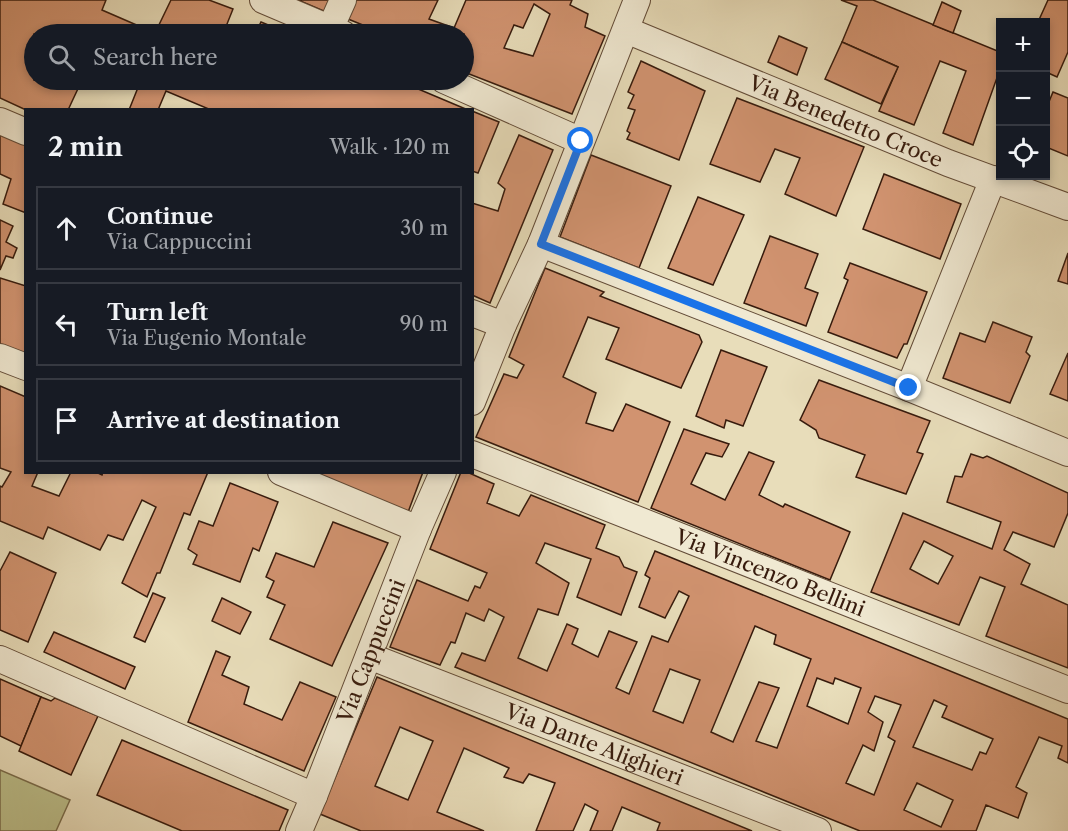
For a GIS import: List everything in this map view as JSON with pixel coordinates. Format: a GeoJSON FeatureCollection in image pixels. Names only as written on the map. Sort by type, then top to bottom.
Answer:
{"type":"FeatureCollection","features":[{"type":"Feature","properties":{"kind":"street"},"geometry":{"type":"LineString","coordinates":[[263,0],[318,24]]}},
{"type":"Feature","properties":{"kind":"street"},"geometry":{"type":"LineString","coordinates":[[338,24],[343,0]]}},
{"type":"Feature","properties":{"kind":"street"},"geometry":{"type":"LineString","coordinates":[[474,397],[503,325],[541,244],[637,0]]}},
{"type":"Feature","properties":{"kind":"street","name":"Via Benedetto Croce"},"geometry":{"type":"LineString","coordinates":[[626,30],[948,163],[1068,207]]}},
{"type":"Feature","properties":{"kind":"street"},"geometry":{"type":"LineString","coordinates":[[466,90],[581,141]]}},
{"type":"Feature","properties":{"kind":"street"},"geometry":{"type":"LineString","coordinates":[[0,122],[24,131]]}},
{"type":"Feature","properties":{"kind":"street"},"geometry":{"type":"LineString","coordinates":[[909,388],[993,179]]}},
{"type":"Feature","properties":{"kind":"street"},"geometry":{"type":"LineString","coordinates":[[541,244],[909,388],[1068,453]]}},
{"type":"Feature","properties":{"kind":"street"},"geometry":{"type":"LineString","coordinates":[[474,314],[503,325]]}},
{"type":"Feature","properties":{"kind":"street"},"geometry":{"type":"LineString","coordinates":[[0,357],[24,366]]}},
{"type":"Feature","properties":{"kind":"street","name":"Via Vincenzo Bellini"},"geometry":{"type":"LineString","coordinates":[[474,455],[1068,690]]}},
{"type":"Feature","properties":{"kind":"street"},"geometry":{"type":"LineString","coordinates":[[286,474],[418,529]]}},
{"type":"Feature","properties":{"kind":"street","name":"Via Cappuccini"},"geometry":{"type":"LineString","coordinates":[[299,831],[418,529],[442,474]]}},
{"type":"Feature","properties":{"kind":"street","name":"Via Dante Alighieri"},"geometry":{"type":"LineString","coordinates":[[369,656],[818,831]]}},
{"type":"Feature","properties":{"kind":"street"},"geometry":{"type":"LineString","coordinates":[[0,659],[314,796]]}},
{"type":"Feature","properties":{"kind":"green space"},"geometry":{"type":"Polygon","coordinates":[[[0,770],[70,800],[56,831],[0,831],[0,770]]]}},
{"type":"Feature","properties":{"kind":"building"},"geometry":{"type":"Polygon","coordinates":[[[0,0],[106,0],[102,10],[134,24],[24,24],[24,90],[77,90],[69,108],[24,109],[0,98],[0,0]]]}},
{"type":"Feature","properties":{"kind":"building"},"geometry":{"type":"Polygon","coordinates":[[[171,0],[209,0],[233,9],[227,24],[159,24],[171,0]]]}},
{"type":"Feature","properties":{"kind":"building"},"geometry":{"type":"Polygon","coordinates":[[[298,0],[332,0],[326,12],[298,0]]]}},
{"type":"Feature","properties":{"kind":"building"},"geometry":{"type":"Polygon","coordinates":[[[356,0],[438,0],[429,19],[443,24],[360,24],[348,19],[356,0]]]}},
{"type":"Feature","properties":{"kind":"building"},"geometry":{"type":"Polygon","coordinates":[[[466,0],[572,0],[570,5],[588,14],[585,27],[605,36],[572,114],[474,76],[474,24],[456,24],[466,0]],[[534,4],[523,28],[514,25],[504,48],[533,56],[550,14],[534,4]]]}},
{"type":"Feature","properties":{"kind":"building"},"geometry":{"type":"Polygon","coordinates":[[[841,0],[873,0],[996,50],[996,80],[973,145],[943,133],[966,71],[940,61],[914,125],[879,111],[898,67],[842,42],[857,6],[841,0]]]}},
{"type":"Feature","properties":{"kind":"building"},"geometry":{"type":"Polygon","coordinates":[[[1048,0],[1068,0],[1068,52],[1057,77],[1050,74],[1050,18],[1040,18],[1048,0]]]}},
{"type":"Feature","properties":{"kind":"building"},"geometry":{"type":"Polygon","coordinates":[[[942,2],[961,11],[953,33],[933,25],[942,2]]]}},
{"type":"Feature","properties":{"kind":"building"},"geometry":{"type":"Polygon","coordinates":[[[779,36],[807,48],[797,75],[768,62],[779,36]]]}},
{"type":"Feature","properties":{"kind":"building"},"geometry":{"type":"Polygon","coordinates":[[[842,42],[898,67],[881,104],[825,79],[842,42]]]}},
{"type":"Feature","properties":{"kind":"building"},"geometry":{"type":"Polygon","coordinates":[[[641,61],[705,91],[679,160],[627,139],[630,133],[627,131],[635,110],[628,108],[634,95],[628,92],[641,61]]]}},
{"type":"Feature","properties":{"kind":"building"},"geometry":{"type":"Polygon","coordinates":[[[137,90],[421,90],[463,108],[206,108],[166,91],[159,108],[130,108],[137,90]]]}},
{"type":"Feature","properties":{"kind":"building"},"geometry":{"type":"Polygon","coordinates":[[[1053,92],[1068,98],[1068,156],[1050,149],[1050,99],[1053,92]]]}},
{"type":"Feature","properties":{"kind":"building"},"geometry":{"type":"Polygon","coordinates":[[[737,98],[864,147],[836,216],[785,194],[800,158],[775,149],[760,182],[710,164],[737,98]]]}},
{"type":"Feature","properties":{"kind":"building"},"geometry":{"type":"Polygon","coordinates":[[[474,112],[499,122],[478,173],[474,172],[474,112]]]}},
{"type":"Feature","properties":{"kind":"building"},"geometry":{"type":"Polygon","coordinates":[[[0,133],[24,143],[24,212],[3,204],[11,179],[0,174],[0,133]]]}},
{"type":"Feature","properties":{"kind":"building"},"geometry":{"type":"Polygon","coordinates":[[[519,135],[553,150],[490,303],[474,296],[474,204],[498,211],[505,189],[498,183],[519,135]]]}},
{"type":"Feature","properties":{"kind":"building"},"geometry":{"type":"Polygon","coordinates":[[[591,155],[671,186],[639,268],[560,237],[591,155]]]}},
{"type":"Feature","properties":{"kind":"building"},"geometry":{"type":"Polygon","coordinates":[[[884,174],[961,204],[940,259],[863,229],[884,174]]]}},
{"type":"Feature","properties":{"kind":"building"},"geometry":{"type":"Polygon","coordinates":[[[698,197],[744,215],[713,285],[668,268],[698,197]]]}},
{"type":"Feature","properties":{"kind":"building"},"geometry":{"type":"Polygon","coordinates":[[[0,220],[13,226],[6,242],[17,248],[13,258],[6,256],[0,270],[0,220]]]}},
{"type":"Feature","properties":{"kind":"building"},"geometry":{"type":"Polygon","coordinates":[[[770,236],[818,254],[805,288],[818,293],[806,326],[744,303],[770,236]]]}},
{"type":"Feature","properties":{"kind":"building"},"geometry":{"type":"Polygon","coordinates":[[[1068,253],[1068,284],[1058,281],[1068,253]]]}},
{"type":"Feature","properties":{"kind":"building"},"geometry":{"type":"Polygon","coordinates":[[[850,263],[927,292],[907,344],[904,344],[897,358],[828,332],[848,280],[844,278],[850,263]]]}},
{"type":"Feature","properties":{"kind":"building"},"geometry":{"type":"Polygon","coordinates":[[[545,268],[604,292],[600,296],[699,335],[702,342],[681,388],[606,359],[619,328],[588,317],[563,377],[596,393],[586,423],[613,431],[626,404],[670,422],[638,502],[476,437],[504,374],[517,378],[524,365],[509,357],[545,268]]]}},
{"type":"Feature","properties":{"kind":"building"},"geometry":{"type":"Polygon","coordinates":[[[0,278],[24,285],[24,357],[0,347],[0,278]]]}},
{"type":"Feature","properties":{"kind":"building"},"geometry":{"type":"Polygon","coordinates":[[[993,322],[1032,337],[1026,352],[1030,356],[1010,403],[943,378],[960,333],[985,342],[993,322]]]}},
{"type":"Feature","properties":{"kind":"building"},"geometry":{"type":"Polygon","coordinates":[[[721,350],[767,367],[743,426],[726,420],[724,428],[696,416],[721,350]]]}},
{"type":"Feature","properties":{"kind":"building"},"geometry":{"type":"Polygon","coordinates":[[[1068,353],[1068,401],[1050,394],[1068,353]]]}},
{"type":"Feature","properties":{"kind":"building"},"geometry":{"type":"Polygon","coordinates":[[[819,380],[930,421],[917,452],[923,454],[906,494],[856,477],[865,455],[819,438],[816,430],[800,420],[819,380]]]}},
{"type":"Feature","properties":{"kind":"building"},"geometry":{"type":"Polygon","coordinates":[[[0,386],[24,396],[24,474],[37,474],[32,486],[59,496],[70,474],[207,474],[190,515],[184,513],[160,573],[157,573],[147,597],[122,583],[156,507],[142,500],[123,540],[108,535],[100,550],[48,527],[43,539],[0,521],[0,486],[2,487],[11,472],[0,468],[0,386]]]}},
{"type":"Feature","properties":{"kind":"building"},"geometry":{"type":"Polygon","coordinates":[[[684,429],[729,444],[722,457],[706,453],[691,484],[725,500],[749,452],[774,462],[759,495],[783,507],[785,504],[850,532],[830,580],[651,508],[684,429]]]}},
{"type":"Feature","properties":{"kind":"building"},"geometry":{"type":"Polygon","coordinates":[[[971,454],[983,458],[987,456],[1068,493],[1068,513],[1054,547],[1013,532],[1004,550],[1030,564],[1021,584],[1068,605],[1068,668],[986,636],[1005,587],[980,577],[959,625],[871,592],[903,513],[992,549],[1001,522],[947,502],[955,476],[962,477],[971,454]],[[924,541],[910,569],[938,584],[953,556],[924,541]]]}},
{"type":"Feature","properties":{"kind":"building"},"geometry":{"type":"Polygon","coordinates":[[[308,474],[422,474],[407,515],[308,474]]]}},
{"type":"Feature","properties":{"kind":"building"},"geometry":{"type":"Polygon","coordinates":[[[460,474],[472,474],[494,484],[487,503],[519,516],[531,495],[605,525],[596,548],[619,557],[624,567],[637,572],[621,615],[577,597],[591,559],[545,543],[536,563],[569,583],[558,615],[538,609],[518,658],[547,671],[567,624],[578,629],[572,644],[598,657],[609,631],[637,642],[616,688],[629,694],[652,636],[668,642],[689,596],[679,591],[665,618],[639,607],[650,578],[645,575],[655,551],[1068,719],[1068,763],[1058,758],[1062,746],[1039,737],[1016,787],[1027,793],[1018,818],[986,805],[976,831],[860,831],[455,667],[462,653],[485,661],[504,617],[489,609],[484,621],[466,613],[455,643],[451,642],[440,665],[390,647],[417,580],[468,601],[475,586],[480,588],[487,573],[430,549],[460,474]],[[755,626],[711,732],[733,742],[759,682],[779,688],[756,741],[777,748],[811,659],[774,644],[776,635],[755,626]],[[670,669],[653,711],[683,723],[700,680],[670,669]],[[817,678],[807,706],[848,724],[861,688],[835,678],[833,684],[817,678]],[[875,696],[868,712],[883,722],[874,751],[863,745],[846,783],[874,795],[895,741],[888,737],[901,705],[875,696]],[[934,700],[913,747],[972,770],[980,752],[986,754],[993,739],[942,717],[947,706],[934,700]],[[917,783],[904,810],[941,827],[953,800],[917,783]]]}},
{"type":"Feature","properties":{"kind":"building"},"geometry":{"type":"Polygon","coordinates":[[[230,483],[278,502],[259,551],[253,548],[240,582],[193,564],[197,555],[188,549],[199,521],[213,526],[230,483]]]}},
{"type":"Feature","properties":{"kind":"building"},"geometry":{"type":"Polygon","coordinates":[[[333,522],[388,543],[332,666],[270,639],[285,605],[267,597],[274,581],[266,577],[276,553],[314,567],[333,522]]]}},
{"type":"Feature","properties":{"kind":"building"},"geometry":{"type":"Polygon","coordinates":[[[10,552],[56,573],[28,642],[0,630],[0,571],[10,552]]]}},
{"type":"Feature","properties":{"kind":"building"},"geometry":{"type":"Polygon","coordinates":[[[153,593],[165,598],[145,642],[134,637],[153,593]]]}},
{"type":"Feature","properties":{"kind":"building"},"geometry":{"type":"Polygon","coordinates":[[[222,598],[251,612],[240,634],[212,621],[222,598]]]}},
{"type":"Feature","properties":{"kind":"building"},"geometry":{"type":"Polygon","coordinates":[[[54,632],[135,667],[125,689],[44,652],[54,632]]]}},
{"type":"Feature","properties":{"kind":"building"},"geometry":{"type":"Polygon","coordinates":[[[216,651],[230,657],[222,675],[249,687],[244,704],[282,720],[300,682],[336,697],[304,771],[188,722],[216,651]]]}},
{"type":"Feature","properties":{"kind":"building"},"geometry":{"type":"Polygon","coordinates":[[[377,677],[752,831],[657,831],[660,823],[622,807],[612,831],[590,831],[598,811],[585,804],[573,831],[536,831],[555,783],[529,774],[523,783],[504,777],[509,768],[464,748],[437,812],[484,831],[361,831],[320,814],[377,677]],[[400,727],[375,786],[408,800],[433,741],[400,727]]]}},
{"type":"Feature","properties":{"kind":"building"},"geometry":{"type":"Polygon","coordinates":[[[0,679],[41,697],[21,746],[0,736],[0,679]]]}},
{"type":"Feature","properties":{"kind":"building"},"geometry":{"type":"Polygon","coordinates":[[[41,697],[51,701],[55,698],[98,716],[71,775],[19,751],[41,697]]]}},
{"type":"Feature","properties":{"kind":"building"},"geometry":{"type":"Polygon","coordinates":[[[122,740],[288,810],[279,831],[182,831],[97,795],[122,740]]]}},
{"type":"Feature","properties":{"kind":"route"},"geometry":{"type":"LineString","coordinates":[[581,141],[541,244],[909,388]]}}]}
